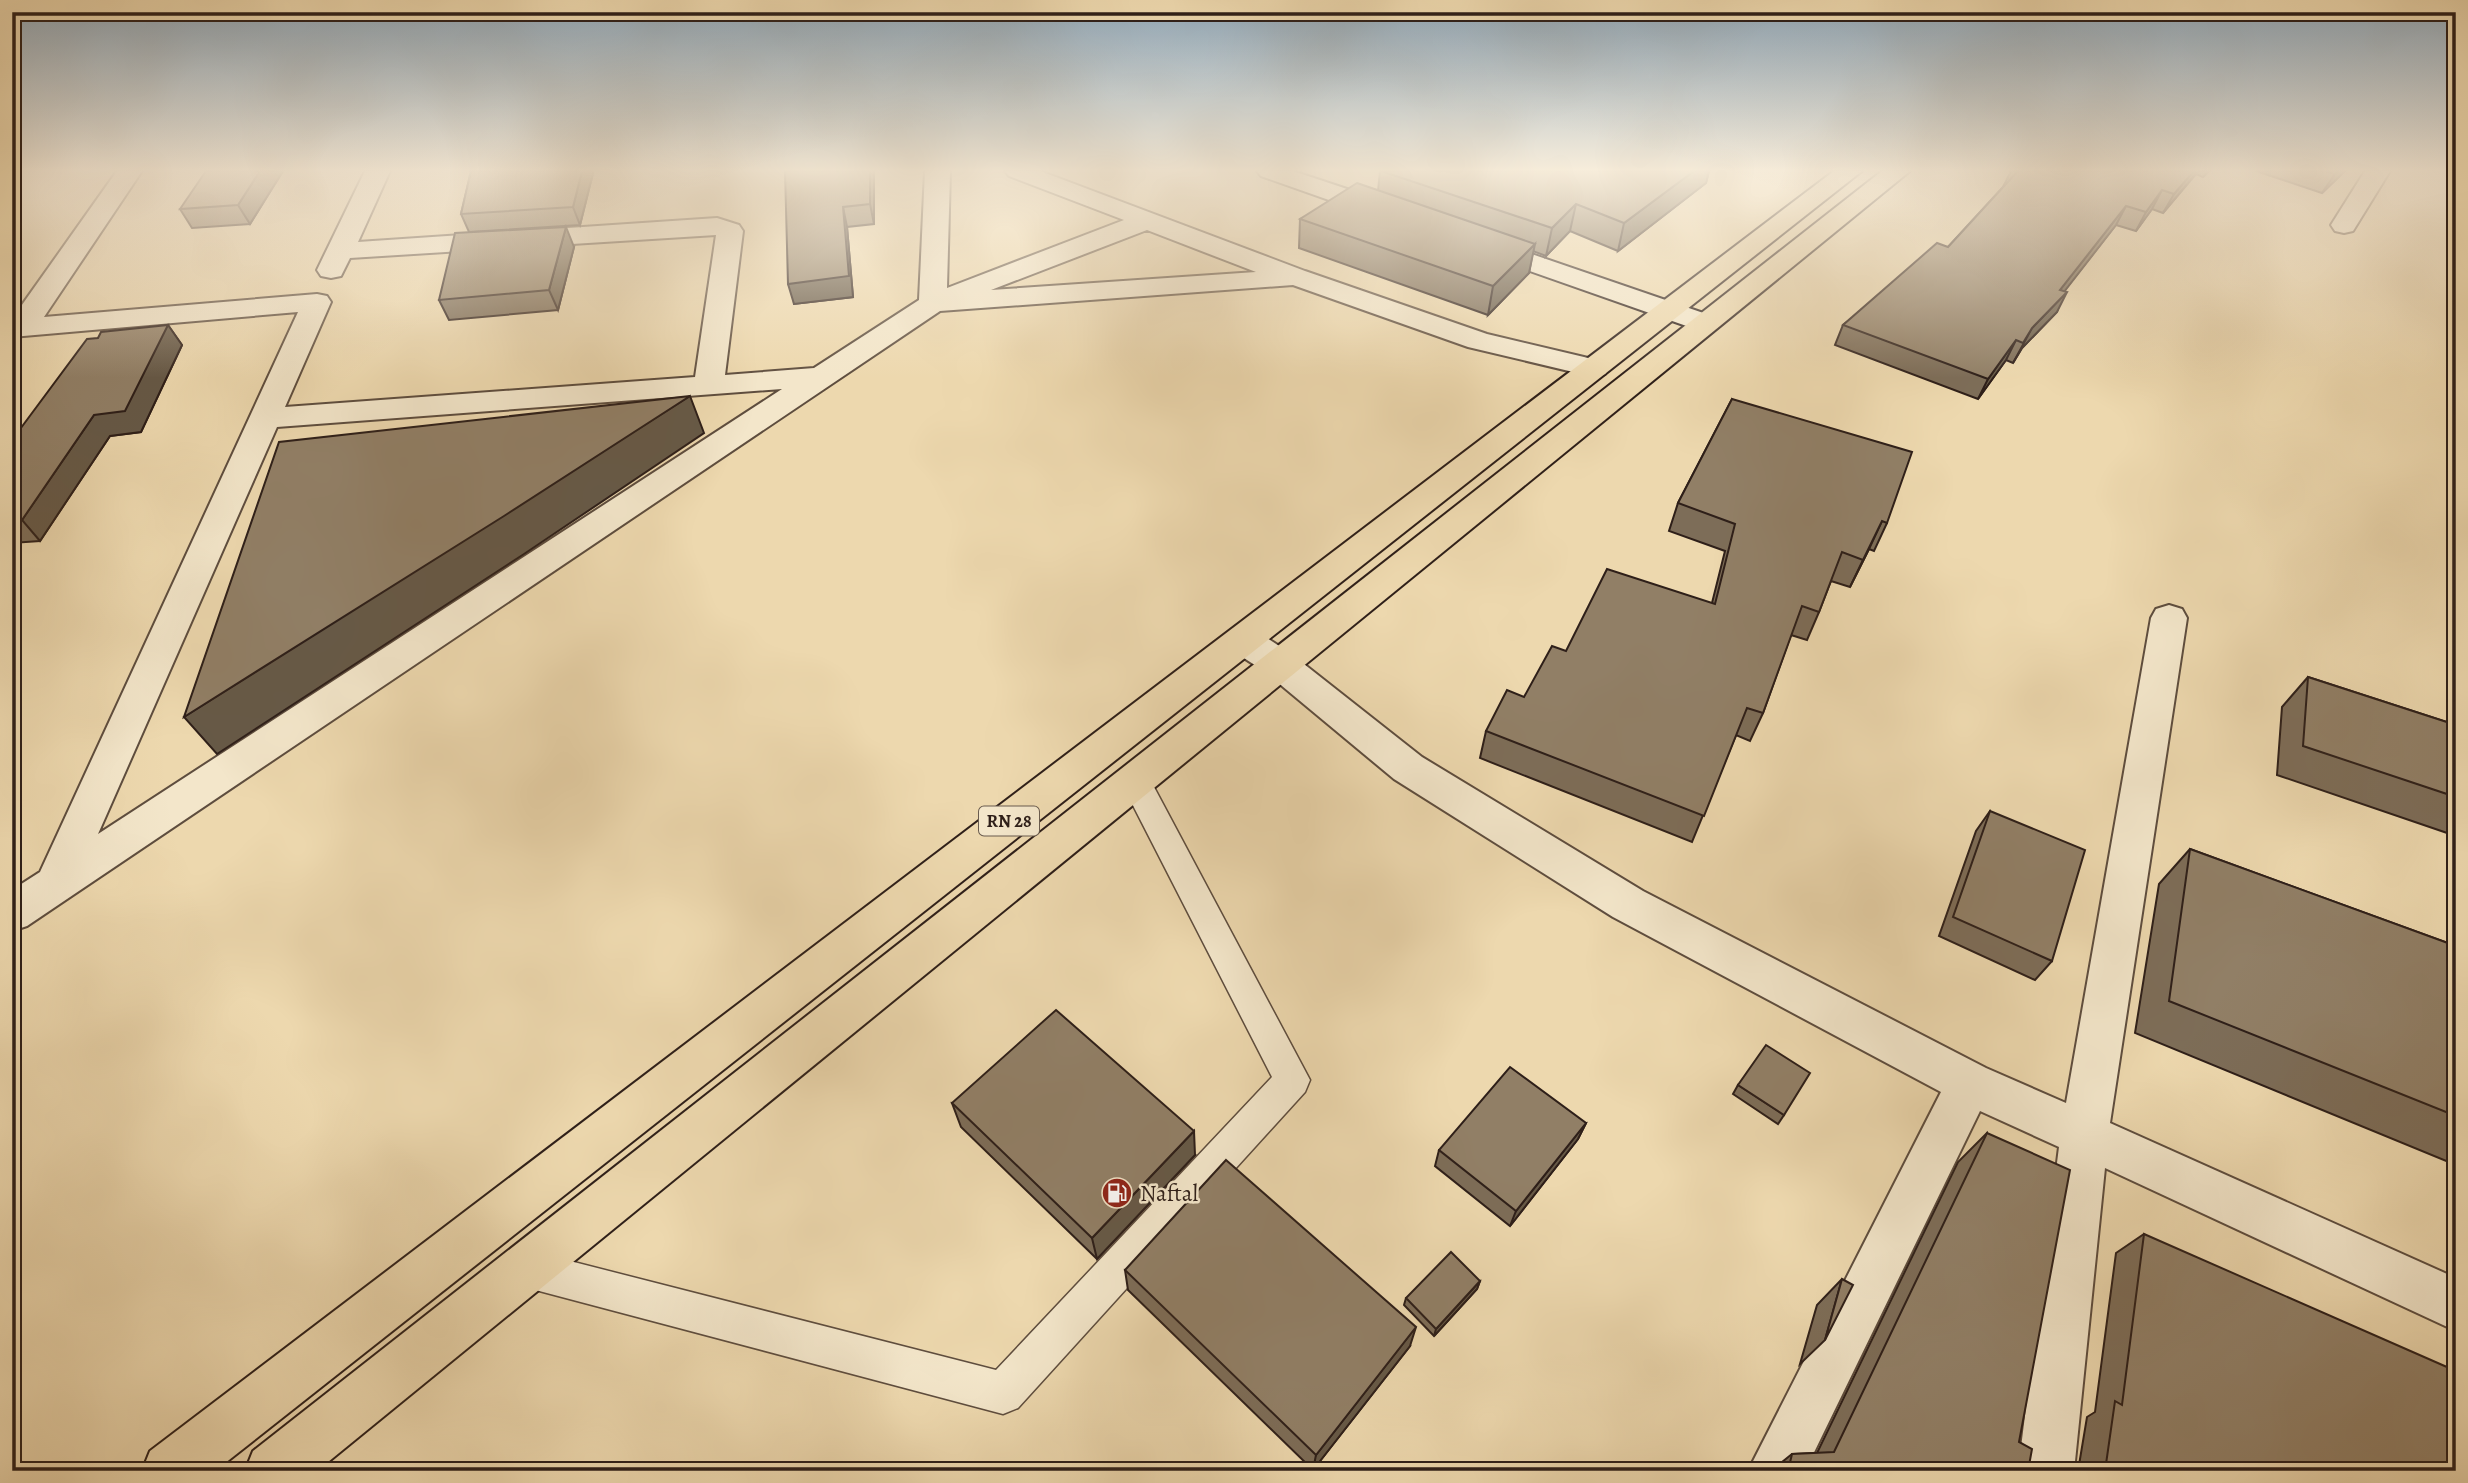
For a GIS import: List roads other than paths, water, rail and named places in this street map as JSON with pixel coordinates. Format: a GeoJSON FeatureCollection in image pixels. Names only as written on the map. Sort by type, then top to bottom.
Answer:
{"type":"FeatureCollection","features":[{"type":"Feature","properties":{"kind":"main road","name":"RN 28"},"geometry":{"type":"LineString","coordinates":[[273,1471],[1135,780],[1260,651],[1594,368],[1687,317],[1772,240]]}},
{"type":"Feature","properties":{"kind":"main road","name":"RN 28"},"geometry":{"type":"LineString","coordinates":[[170,1471],[1260,651],[1687,317],[1797,240]]}},
{"type":"Feature","properties":{"kind":"street"},"geometry":{"type":"LineString","coordinates":[[17,327],[79,240]]}},
{"type":"Feature","properties":{"kind":"street"},"geometry":{"type":"LineString","coordinates":[[55,885],[345,240]]}},
{"type":"Feature","properties":{"kind":"street"},"geometry":{"type":"LineString","coordinates":[[340,251],[503,240]]}},
{"type":"Feature","properties":{"kind":"street"},"geometry":{"type":"LineString","coordinates":[[709,385],[729,240]]}},
{"type":"Feature","properties":{"kind":"street"},"geometry":{"type":"LineString","coordinates":[[933,303],[935,240]]}},
{"type":"Feature","properties":{"kind":"street"},"geometry":{"type":"LineString","coordinates":[[12,914],[933,303],[1096,240]]}},
{"type":"Feature","properties":{"kind":"street"},"geometry":{"type":"LineString","coordinates":[[1197,240],[1478,341],[1594,368]]}},
{"type":"Feature","properties":{"kind":"street"},"geometry":{"type":"LineString","coordinates":[[1467,240],[1687,317]]}},
{"type":"Feature","properties":{"kind":"street"},"geometry":{"type":"LineString","coordinates":[[933,303],[1295,277]]}},
{"type":"Feature","properties":{"kind":"street"},"geometry":{"type":"LineString","coordinates":[[17,327],[317,302]]}},
{"type":"Feature","properties":{"kind":"street"},"geometry":{"type":"LineString","coordinates":[[264,418],[819,377]]}},
{"type":"Feature","properties":{"kind":"street"},"geometry":{"type":"LineString","coordinates":[[2046,1471],[2084,1137],[2169,618]]}},
{"type":"Feature","properties":{"kind":"street"},"geometry":{"type":"LineString","coordinates":[[1260,651],[1408,768],[1628,904],[1970,1083],[2456,1306]]}},
{"type":"Feature","properties":{"kind":"street"},"geometry":{"type":"LineString","coordinates":[[1776,1471],[1970,1083]]}},
{"type":"Feature","properties":{"kind":"lane"},"geometry":{"type":"LineString","coordinates":[[523,1269],[1003,1393],[1292,1080],[1135,780]]}},
{"type":"Feature","properties":{"kind":"place","name":"Naftal"},"geometry":{"type":"Point","coordinates":[1117,1193]}}]}
